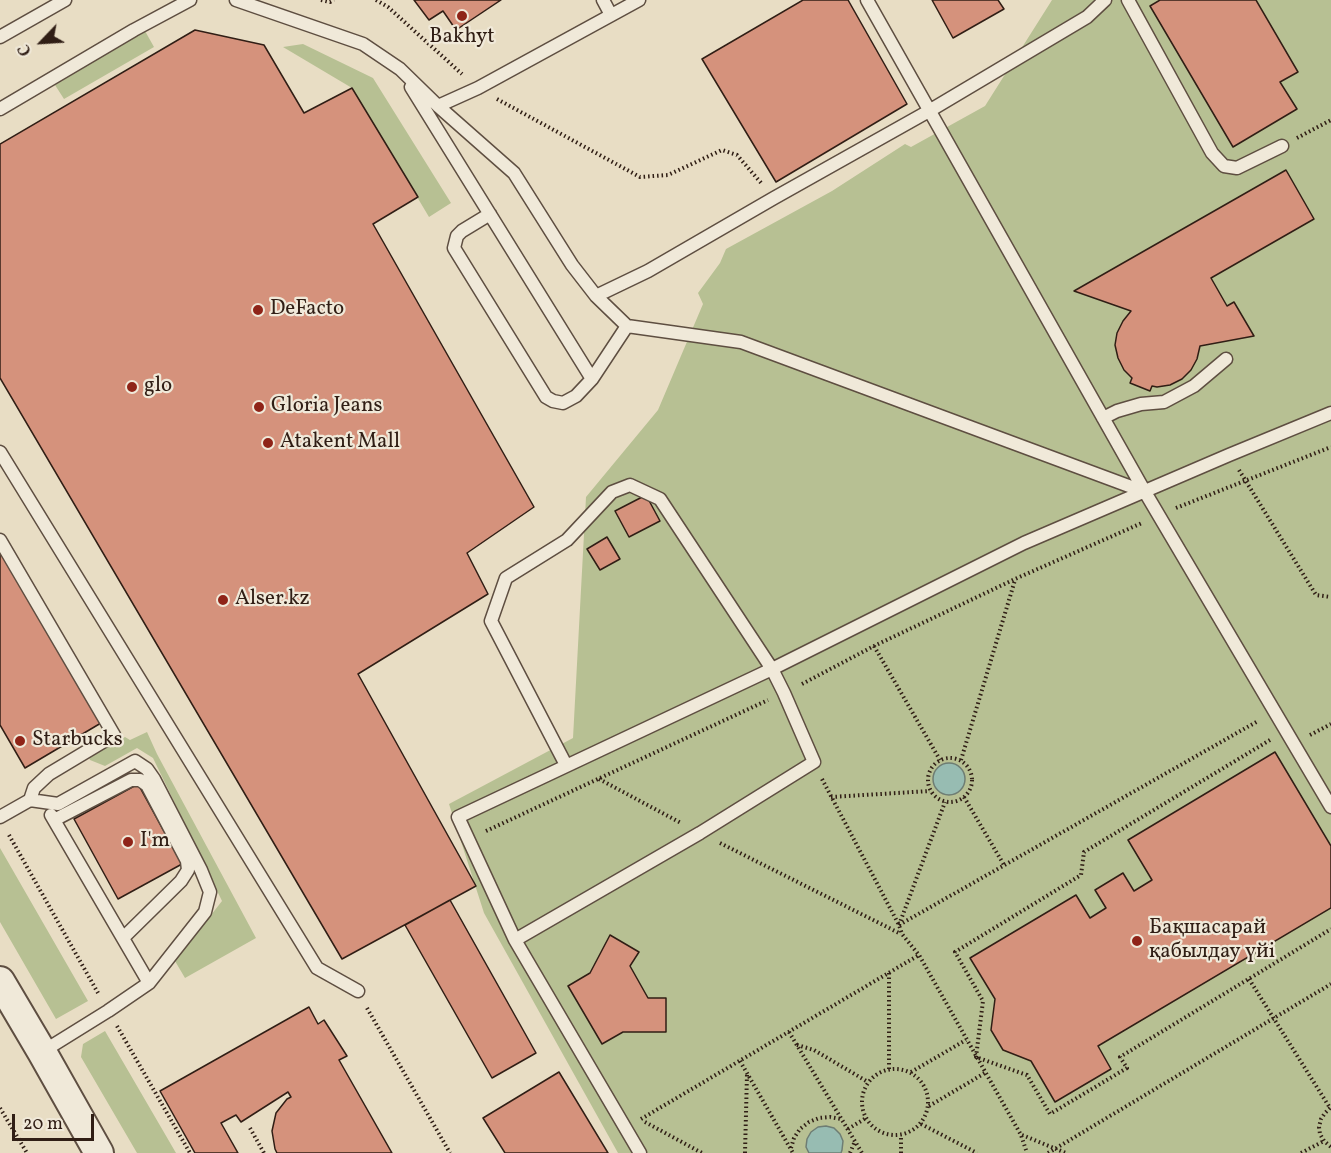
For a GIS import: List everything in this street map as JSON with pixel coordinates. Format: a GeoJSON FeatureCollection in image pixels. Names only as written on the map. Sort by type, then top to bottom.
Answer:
{"type":"FeatureCollection","features":[{"type":"Feature","properties":{"kind":"street"},"geometry":{"type":"LineString","coordinates":[[0,981],[99,1153]]}},
{"type":"Feature","properties":{"kind":"lane"},"geometry":{"type":"LineString","coordinates":[[0,37],[65,0]]}},
{"type":"Feature","properties":{"kind":"lane"},"geometry":{"type":"LineString","coordinates":[[0,109],[134,30],[190,0]]}},
{"type":"Feature","properties":{"kind":"lane"},"geometry":{"type":"LineString","coordinates":[[236,0],[363,44],[400,69],[438,106],[514,172],[572,265],[596,296],[627,326],[741,342],[1145,492]]}},
{"type":"Feature","properties":{"kind":"lane"},"geometry":{"type":"LineString","coordinates":[[603,0],[611,15]]}},
{"type":"Feature","properties":{"kind":"lane"},"geometry":{"type":"LineString","coordinates":[[438,106],[478,88],[639,0]]}},
{"type":"Feature","properties":{"kind":"lane"},"geometry":{"type":"LineString","coordinates":[[867,0],[1145,492],[1331,807]]}},
{"type":"Feature","properties":{"kind":"lane"},"geometry":{"type":"LineString","coordinates":[[596,296],[648,271],[929,111],[1087,17],[1105,0]]}},
{"type":"Feature","properties":{"kind":"lane"},"geometry":{"type":"LineString","coordinates":[[1128,0],[1212,153],[1224,166],[1237,168],[1282,147]]}},
{"type":"Feature","properties":{"kind":"lane"},"geometry":{"type":"LineString","coordinates":[[400,69],[592,380]]}},
{"type":"Feature","properties":{"kind":"lane"},"geometry":{"type":"LineString","coordinates":[[490,214],[462,231],[454,242],[454,248],[546,397],[563,403],[576,396],[592,380],[627,326]]}},
{"type":"Feature","properties":{"kind":"lane"},"geometry":{"type":"LineString","coordinates":[[1103,418],[1117,411],[1142,404],[1164,402],[1194,386],[1226,359]]}},
{"type":"Feature","properties":{"kind":"lane"},"geometry":{"type":"LineString","coordinates":[[640,1153],[514,940],[470,839],[458,817],[772,669],[1024,543],[1331,413]]}},
{"type":"Feature","properties":{"kind":"lane"},"geometry":{"type":"LineString","coordinates":[[0,452],[317,968],[358,991]]}},
{"type":"Feature","properties":{"kind":"lane"},"geometry":{"type":"LineString","coordinates":[[514,940],[700,833],[814,762],[772,669],[660,499],[630,485],[612,492],[567,540],[506,578],[491,621],[566,765]]}},
{"type":"Feature","properties":{"kind":"lane"},"geometry":{"type":"LineString","coordinates":[[0,540],[114,735],[49,774],[34,788],[30,800]]}},
{"type":"Feature","properties":{"kind":"lane"},"geometry":{"type":"LineString","coordinates":[[0,817],[30,800],[58,804],[135,761],[147,769],[154,779],[210,892],[205,912],[149,983],[42,1052]]}},
{"type":"Feature","properties":{"kind":"lane"},"geometry":{"type":"LineString","coordinates":[[54,820],[130,780],[140,780],[147,785],[187,861],[188,870],[181,881],[123,938]]}},
{"type":"Feature","properties":{"kind":"lane"},"geometry":{"type":"LineString","coordinates":[[44,803],[149,983]]}},
{"type":"Feature","properties":{"kind":"path"},"geometry":{"type":"LineString","coordinates":[[321,0],[330,2],[334,0]]}},
{"type":"Feature","properties":{"kind":"path"},"geometry":{"type":"LineString","coordinates":[[376,0],[388,7],[478,88],[640,177],[668,176],[722,150],[737,155],[774,198]]}},
{"type":"Feature","properties":{"kind":"path"},"geometry":{"type":"LineString","coordinates":[[1282,147],[1331,120]]}},
{"type":"Feature","properties":{"kind":"path"},"geometry":{"type":"LineString","coordinates":[[470,839],[784,693],[874,646],[1015,579],[1175,509],[1331,447]]}},
{"type":"Feature","properties":{"kind":"path"},"geometry":{"type":"LineString","coordinates":[[1229,455],[1316,595],[1331,597]]}},
{"type":"Feature","properties":{"kind":"path"},"geometry":{"type":"LineString","coordinates":[[1161,485],[1175,509]]}},
{"type":"Feature","properties":{"kind":"path"},"geometry":{"type":"LineString","coordinates":[[961,760],[1015,579]]}},
{"type":"Feature","properties":{"kind":"path"},"geometry":{"type":"LineString","coordinates":[[862,624],[940,760]]}},
{"type":"Feature","properties":{"kind":"path"},"geometry":{"type":"LineString","coordinates":[[898,925],[1275,711]]}},
{"type":"Feature","properties":{"kind":"path"},"geometry":{"type":"LineString","coordinates":[[976,1057],[983,1001],[955,952],[1081,875],[1084,852],[1286,731]]}},
{"type":"Feature","properties":{"kind":"path"},"geometry":{"type":"LineString","coordinates":[[947,757],[961,760],[967,765],[972,778],[969,792],[958,801],[945,802],[934,796],[930,791],[927,777],[934,763],[947,757]]}},
{"type":"Feature","properties":{"kind":"path"},"geometry":{"type":"LineString","coordinates":[[814,762],[902,934],[919,955],[1021,1135],[1027,1153]]}},
{"type":"Feature","properties":{"kind":"path"},"geometry":{"type":"LineString","coordinates":[[599,779],[700,833],[902,934]]}},
{"type":"Feature","properties":{"kind":"path"},"geometry":{"type":"LineString","coordinates":[[831,797],[930,791]]}},
{"type":"Feature","properties":{"kind":"path"},"geometry":{"type":"LineString","coordinates":[[964,797],[1004,865]]}},
{"type":"Feature","properties":{"kind":"path"},"geometry":{"type":"LineString","coordinates":[[898,925],[945,802]]}},
{"type":"Feature","properties":{"kind":"path"},"geometry":{"type":"LineString","coordinates":[[5,829],[100,996]]}},
{"type":"Feature","properties":{"kind":"path"},"geometry":{"type":"LineString","coordinates":[[976,1057],[1027,1075],[1050,1114],[1127,1068],[1120,1057],[1331,929]]}},
{"type":"Feature","properties":{"kind":"path"},"geometry":{"type":"LineString","coordinates":[[627,1132],[641,1119],[919,955]]}},
{"type":"Feature","properties":{"kind":"path"},"geometry":{"type":"LineString","coordinates":[[889,973],[889,1069]]}},
{"type":"Feature","properties":{"kind":"path"},"geometry":{"type":"LineString","coordinates":[[1249,979],[1331,1107],[1324,1113],[1319,1126],[1323,1141],[1331,1147]]}},
{"type":"Feature","properties":{"kind":"path"},"geometry":{"type":"LineString","coordinates":[[1048,1153],[1331,984]]}},
{"type":"Feature","properties":{"kind":"path"},"geometry":{"type":"LineString","coordinates":[[358,991],[450,1153]]}},
{"type":"Feature","properties":{"kind":"path"},"geometry":{"type":"LineString","coordinates":[[116,1024],[190,1153]]}},
{"type":"Feature","properties":{"kind":"path"},"geometry":{"type":"LineString","coordinates":[[789,1032],[862,1153]]}},
{"type":"Feature","properties":{"kind":"path"},"geometry":{"type":"LineString","coordinates":[[911,1072],[966,1040]]}},
{"type":"Feature","properties":{"kind":"path"},"geometry":{"type":"LineString","coordinates":[[796,1044],[814,1050],[868,1082]]}},
{"type":"Feature","properties":{"kind":"path"},"geometry":{"type":"LineString","coordinates":[[740,1061],[792,1151]]}},
{"type":"Feature","properties":{"kind":"path"},"geometry":{"type":"LineString","coordinates":[[900,1068],[911,1072],[922,1080],[928,1092],[929,1106],[926,1116],[921,1124],[912,1131],[901,1135],[881,1132],[866,1118],[862,1106],[863,1093],[868,1082],[877,1073],[889,1069],[900,1068]]}},
{"type":"Feature","properties":{"kind":"path"},"geometry":{"type":"LineString","coordinates":[[746,1153],[747,1073]]}},
{"type":"Feature","properties":{"kind":"path"},"geometry":{"type":"LineString","coordinates":[[929,1106],[985,1074]]}},
{"type":"Feature","properties":{"kind":"path"},"geometry":{"type":"LineString","coordinates":[[0,1108],[27,1153]]}},
{"type":"Feature","properties":{"kind":"path"},"geometry":{"type":"LineString","coordinates":[[792,1151],[794,1138],[809,1122],[819,1118],[841,1119]]}},
{"type":"Feature","properties":{"kind":"path"},"geometry":{"type":"LineString","coordinates":[[848,1129],[866,1118]]}},
{"type":"Feature","properties":{"kind":"path"},"geometry":{"type":"LineString","coordinates":[[641,1119],[702,1153]]}},
{"type":"Feature","properties":{"kind":"path"},"geometry":{"type":"LineString","coordinates":[[921,1124],[977,1153]]}},
{"type":"Feature","properties":{"kind":"path"},"geometry":{"type":"LineString","coordinates":[[250,1128],[264,1153]]}},
{"type":"Feature","properties":{"kind":"path"},"geometry":{"type":"LineString","coordinates":[[901,1135],[901,1153]]}},
{"type":"Feature","properties":{"kind":"path"},"geometry":{"type":"LineString","coordinates":[[1021,1135],[1066,1153]]}},
{"type":"Feature","properties":{"kind":"path"},"geometry":{"type":"LineString","coordinates":[[850,1153],[855,1141]]}},
{"type":"Feature","properties":{"kind":"path"},"geometry":{"type":"LineString","coordinates":[[1301,1153],[1323,1141]]}},
{"type":"Feature","properties":{"kind":"green space"},"geometry":{"type":"Polygon","coordinates":[[[1052,0],[1331,0],[1331,1153],[618,1153],[484,913],[449,804],[573,738],[586,497],[658,410],[703,304],[698,293],[720,263],[726,249],[832,191],[905,144],[911,147],[985,106],[1052,0]]]}},
{"type":"Feature","properties":{"kind":"green space"},"geometry":{"type":"Polygon","coordinates":[[[145,31],[154,47],[64,99],[55,85],[145,31]]]}},
{"type":"Feature","properties":{"kind":"green space"},"geometry":{"type":"Polygon","coordinates":[[[303,44],[373,78],[451,203],[429,217],[352,88],[283,47],[303,44]]]}},
{"type":"Feature","properties":{"kind":"green space"},"geometry":{"type":"Polygon","coordinates":[[[147,732],[256,938],[185,978],[175,961],[222,901],[153,758],[137,748],[105,766],[90,760],[89,757],[125,737],[130,740],[147,732]]]}},
{"type":"Feature","properties":{"kind":"green space"},"geometry":{"type":"Polygon","coordinates":[[[0,848],[88,1001],[56,1019],[0,922],[0,848]]]}},
{"type":"Feature","properties":{"kind":"green space"},"geometry":{"type":"Polygon","coordinates":[[[105,1031],[176,1153],[137,1153],[81,1057],[83,1044],[105,1031]]]}},
{"type":"Feature","properties":{"kind":"water"},"geometry":{"type":"Polygon","coordinates":[[[949,763],[960,768],[965,779],[960,790],[949,795],[938,790],[933,779],[938,768],[949,763]]]}},
{"type":"Feature","properties":{"kind":"water"},"geometry":{"type":"Polygon","coordinates":[[[818,1127],[834,1128],[840,1134],[843,1141],[841,1153],[809,1153],[806,1147],[811,1132],[818,1127]]]}},
{"type":"Feature","properties":{"kind":"building","name":"Bakhyt"},"geometry":{"type":"Polygon","coordinates":[[[414,0],[501,0],[456,30],[443,11],[429,20],[414,0]]]}},
{"type":"Feature","properties":{"kind":"building"},"geometry":{"type":"Polygon","coordinates":[[[803,0],[848,0],[907,104],[776,182],[702,59],[803,0]]]}},
{"type":"Feature","properties":{"kind":"building"},"geometry":{"type":"Polygon","coordinates":[[[932,0],[998,0],[1004,9],[953,38],[932,0]]]}},
{"type":"Feature","properties":{"kind":"building"},"geometry":{"type":"Polygon","coordinates":[[[1160,0],[1256,0],[1298,72],[1280,82],[1297,109],[1233,147],[1150,6],[1160,0]]]}},
{"type":"Feature","properties":{"kind":"building","name":"Atakent Mall"},"geometry":{"type":"Polygon","coordinates":[[[195,30],[264,45],[304,113],[352,88],[418,197],[373,224],[534,507],[467,553],[488,594],[358,674],[476,886],[342,959],[0,378],[0,144],[195,30]]]}},
{"type":"Feature","properties":{"kind":"building"},"geometry":{"type":"Polygon","coordinates":[[[1286,170],[1314,219],[1211,278],[1227,306],[1234,302],[1254,336],[1200,346],[1191,370],[1182,379],[1170,385],[1152,386],[1150,391],[1130,383],[1132,378],[1124,370],[1115,345],[1117,333],[1131,311],[1074,291],[1286,170]]]}},
{"type":"Feature","properties":{"kind":"building"},"geometry":{"type":"Polygon","coordinates":[[[646,495],[660,521],[629,537],[615,511],[646,495]]]}},
{"type":"Feature","properties":{"kind":"building"},"geometry":{"type":"Polygon","coordinates":[[[607,537],[620,559],[600,570],[587,549],[607,537]]]}},
{"type":"Feature","properties":{"kind":"building"},"geometry":{"type":"Polygon","coordinates":[[[0,551],[101,723],[25,768],[0,725],[0,551]]]}},
{"type":"Feature","properties":{"kind":"building","name":"Бақшасарай қабылдау үйі"},"geometry":{"type":"Polygon","coordinates":[[[1275,752],[1331,846],[1331,908],[1098,1046],[1111,1069],[1055,1102],[1031,1061],[1003,1050],[991,1030],[995,999],[970,958],[1076,895],[1090,918],[1106,908],[1095,890],[1123,873],[1134,891],[1152,880],[1128,840],[1275,752]]]}},
{"type":"Feature","properties":{"kind":"building","name":"I'm"},"geometry":{"type":"Polygon","coordinates":[[[138,784],[182,864],[118,899],[74,819],[138,784]]]}},
{"type":"Feature","properties":{"kind":"building"},"geometry":{"type":"Polygon","coordinates":[[[450,900],[536,1053],[492,1078],[405,925],[450,900]]]}},
{"type":"Feature","properties":{"kind":"building"},"geometry":{"type":"Polygon","coordinates":[[[610,935],[639,952],[630,966],[648,998],[666,998],[666,1032],[623,1032],[602,1044],[568,986],[590,973],[610,935]]]}},
{"type":"Feature","properties":{"kind":"building"},"geometry":{"type":"Polygon","coordinates":[[[309,1007],[318,1024],[324,1020],[347,1056],[339,1060],[392,1153],[277,1153],[272,1131],[276,1113],[291,1097],[288,1092],[241,1122],[236,1115],[221,1123],[238,1153],[195,1153],[160,1091],[309,1007]]]}},
{"type":"Feature","properties":{"kind":"building"},"geometry":{"type":"Polygon","coordinates":[[[559,1072],[608,1153],[505,1153],[483,1118],[559,1072]]]}},
{"type":"Feature","properties":{"kind":"place","name":"Bakhyt"},"geometry":{"type":"Point","coordinates":[462,16]}},
{"type":"Feature","properties":{"kind":"place","name":"DeFacto"},"geometry":{"type":"Point","coordinates":[258,310]}},
{"type":"Feature","properties":{"kind":"place","name":"glo"},"geometry":{"type":"Point","coordinates":[132,387]}},
{"type":"Feature","properties":{"kind":"place","name":"Gloria Jeans"},"geometry":{"type":"Point","coordinates":[259,407]}},
{"type":"Feature","properties":{"kind":"place","name":"Atakent Mall"},"geometry":{"type":"Point","coordinates":[268,443]}},
{"type":"Feature","properties":{"kind":"place","name":"Alser.kz"},"geometry":{"type":"Point","coordinates":[223,600]}},
{"type":"Feature","properties":{"kind":"place","name":"Starbucks"},"geometry":{"type":"Point","coordinates":[20,741]}},
{"type":"Feature","properties":{"kind":"place","name":"I'm"},"geometry":{"type":"Point","coordinates":[128,842]}},
{"type":"Feature","properties":{"kind":"place","name":"Бақшасарай қабылдау үйі"},"geometry":{"type":"Point","coordinates":[1137,941]}}]}
